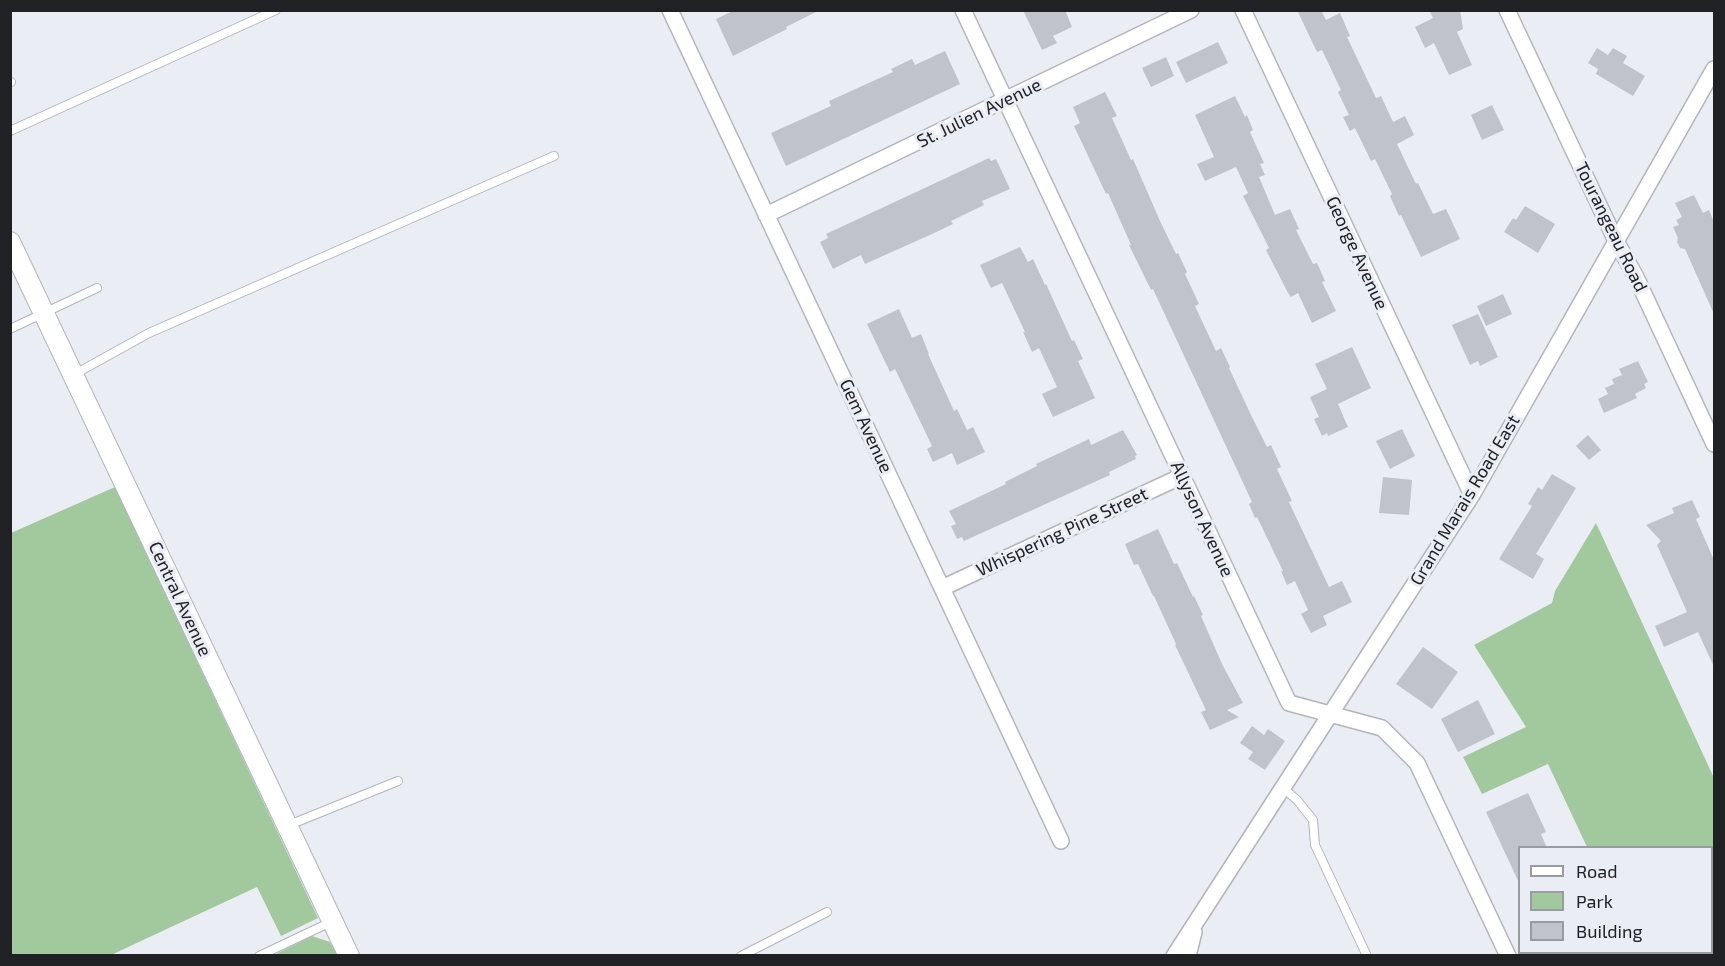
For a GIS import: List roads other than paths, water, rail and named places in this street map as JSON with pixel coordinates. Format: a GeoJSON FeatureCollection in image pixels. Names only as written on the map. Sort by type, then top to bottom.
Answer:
{"type":"FeatureCollection","features":[{"type":"Feature","properties":{"kind":"street","name":"Gem Avenue"},"geometry":{"type":"LineString","coordinates":[[670,10],[1061,841]]}},
{"type":"Feature","properties":{"kind":"street","name":"Allyson Avenue"},"geometry":{"type":"LineString","coordinates":[[963,10],[1289,703],[1382,728],[1417,763],[1508,956]]}},
{"type":"Feature","properties":{"kind":"street","name":"St. Julien Avenue"},"geometry":{"type":"LineString","coordinates":[[766,215],[1191,10]]}},
{"type":"Feature","properties":{"kind":"street","name":"George Avenue"},"geometry":{"type":"LineString","coordinates":[[1243,10],[1472,495]]}},
{"type":"Feature","properties":{"kind":"street","name":"Tourangeau Road"},"geometry":{"type":"LineString","coordinates":[[1507,10],[1714,444]]}},
{"type":"Feature","properties":{"kind":"street","name":"Grand Marais Road East"},"geometry":{"type":"LineString","coordinates":[[1173,956],[1472,495],[1714,69]]}},
{"type":"Feature","properties":{"kind":"street","name":"Central Avenue"},"geometry":{"type":"LineString","coordinates":[[10,242],[349,956]]}},
{"type":"Feature","properties":{"kind":"street","name":"Whispering Pine Street"},"geometry":{"type":"LineString","coordinates":[[942,588],[1182,476]]}},
{"type":"Feature","properties":{"kind":"street","name":"Grand Marais Road East"},"geometry":{"type":"LineString","coordinates":[[1188,956],[1197,921]]}},
{"type":"Feature","properties":{"kind":"lane"},"geometry":{"type":"LineString","coordinates":[[10,131],[276,10]]}},
{"type":"Feature","properties":{"kind":"lane"},"geometry":{"type":"LineString","coordinates":[[74,374],[149,333],[554,156]]}},
{"type":"Feature","properties":{"kind":"lane"},"geometry":{"type":"LineString","coordinates":[[10,329],[97,288]]}},
{"type":"Feature","properties":{"kind":"lane"},"geometry":{"type":"LineString","coordinates":[[288,826],[398,781]]}},
{"type":"Feature","properties":{"kind":"lane"},"geometry":{"type":"LineString","coordinates":[[1283,788],[1297,800],[1313,820],[1315,845],[1367,956]]}},
{"type":"Feature","properties":{"kind":"lane"},"geometry":{"type":"LineString","coordinates":[[741,956],[827,912]]}},
{"type":"Feature","properties":{"kind":"lane"},"geometry":{"type":"LineString","coordinates":[[259,956],[333,921]]}}]}
